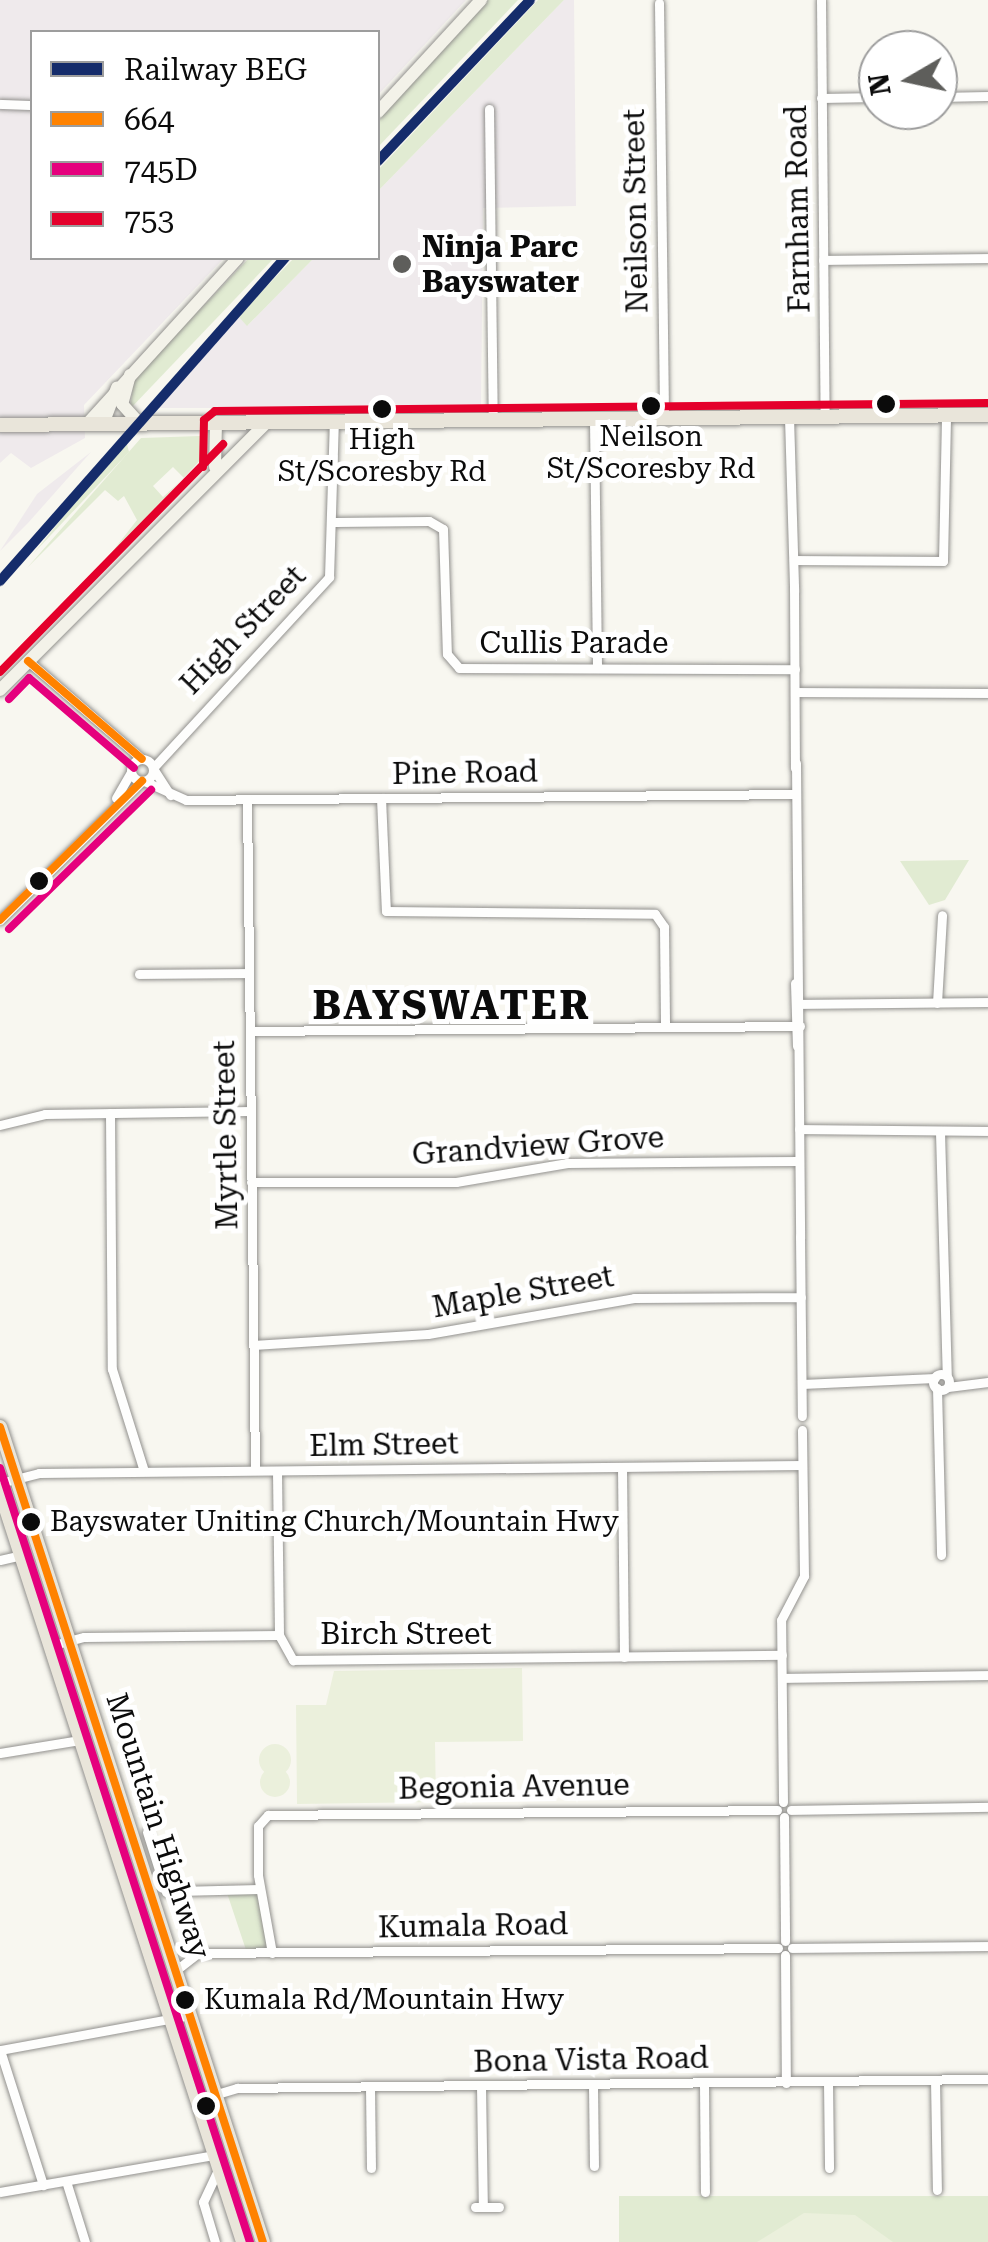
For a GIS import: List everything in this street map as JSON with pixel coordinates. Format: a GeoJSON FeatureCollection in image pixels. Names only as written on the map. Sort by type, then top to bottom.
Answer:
{"type":"FeatureCollection","features":[{"type":"Feature","properties":{"kind":"main road"},"geometry":{"type":"LineString","coordinates":[[380,110],[481,0]]}},
{"type":"Feature","properties":{"kind":"main road"},"geometry":{"type":"LineString","coordinates":[[86,424],[120,382],[236,260]]}},
{"type":"Feature","properties":{"kind":"main road"},"geometry":{"type":"LineString","coordinates":[[133,369],[122,396],[127,412],[140,424]]}},
{"type":"Feature","properties":{"kind":"main road"},"geometry":{"type":"LineString","coordinates":[[109,424],[120,382]]}},
{"type":"Feature","properties":{"kind":"main road"},"geometry":{"type":"LineString","coordinates":[[0,425],[988,415]]}},
{"type":"Feature","properties":{"kind":"main road"},"geometry":{"type":"LineString","coordinates":[[221,463],[223,423]]}},
{"type":"Feature","properties":{"kind":"main road"},"geometry":{"type":"LineString","coordinates":[[0,690],[221,463],[266,423]]}},
{"type":"Feature","properties":{"kind":"main road","name":"Mountain Highway"},"geometry":{"type":"LineString","coordinates":[[0,1428],[69,1640],[168,1892],[175,1970],[263,2242]]}},
{"type":"Feature","properties":{"kind":"main road","name":"Mountain Highway"},"geometry":{"type":"LineString","coordinates":[[0,1486],[243,2242]]}},
{"type":"Feature","properties":{"kind":"street","name":"Farnham Road"},"geometry":{"type":"LineString","coordinates":[[820,0],[825,417]]}},
{"type":"Feature","properties":{"kind":"street","name":"Neilson Street"},"geometry":{"type":"LineString","coordinates":[[659,3],[664,419]]}},
{"type":"Feature","properties":{"kind":"street"},"geometry":{"type":"LineString","coordinates":[[958,96],[988,96]]}},
{"type":"Feature","properties":{"kind":"street"},"geometry":{"type":"LineString","coordinates":[[821,98],[858,98]]}},
{"type":"Feature","properties":{"kind":"street"},"geometry":{"type":"LineString","coordinates":[[0,104],[30,105]]}},
{"type":"Feature","properties":{"kind":"street"},"geometry":{"type":"LineString","coordinates":[[489,109],[493,420]]}},
{"type":"Feature","properties":{"kind":"street"},"geometry":{"type":"LineString","coordinates":[[823,260],[988,258]]}},
{"type":"Feature","properties":{"kind":"street"},"geometry":{"type":"LineString","coordinates":[[794,563],[943,561],[946,415]]}},
{"type":"Feature","properties":{"kind":"street"},"geometry":{"type":"LineString","coordinates":[[786,2083],[782,1614],[804,1576],[799,1466],[806,1384],[801,1352],[799,1058],[795,1026],[801,1004],[792,794],[796,763],[793,418]]}},
{"type":"Feature","properties":{"kind":"street"},"geometry":{"type":"LineString","coordinates":[[594,420],[597,667]]}},
{"type":"Feature","properties":{"kind":"street","name":"High Street"},"geometry":{"type":"LineString","coordinates":[[143,782],[169,743],[329,577],[336,522],[334,422]]}},
{"type":"Feature","properties":{"kind":"street","name":"Cullis Parade"},"geometry":{"type":"LineString","coordinates":[[336,522],[429,521],[443,529],[447,654],[458,668],[764,666],[795,662]]}},
{"type":"Feature","properties":{"kind":"street"},"geometry":{"type":"LineString","coordinates":[[28,661],[114,742],[143,759],[170,795]]}},
{"type":"Feature","properties":{"kind":"street"},"geometry":{"type":"LineString","coordinates":[[795,695],[988,693]]}},
{"type":"Feature","properties":{"kind":"street"},"geometry":{"type":"LineString","coordinates":[[0,920],[114,800],[131,770],[114,742]]}},
{"type":"Feature","properties":{"kind":"street","name":"High Street"},"geometry":{"type":"LineString","coordinates":[[131,770],[169,743]]}},
{"type":"Feature","properties":{"kind":"street","name":"Pine Road"},"geometry":{"type":"LineString","coordinates":[[131,770],[143,782],[170,795],[247,799],[792,794]]}},
{"type":"Feature","properties":{"kind":"street"},"geometry":{"type":"LineString","coordinates":[[114,800],[143,782]]}},
{"type":"Feature","properties":{"kind":"street"},"geometry":{"type":"LineString","coordinates":[[381,798],[386,912],[654,914],[664,927],[665,1027]]}},
{"type":"Feature","properties":{"kind":"street","name":"Myrtle Street"},"geometry":{"type":"LineString","coordinates":[[247,799],[254,1470]]}},
{"type":"Feature","properties":{"kind":"street"},"geometry":{"type":"LineString","coordinates":[[937,1002],[942,915]]}},
{"type":"Feature","properties":{"kind":"street"},"geometry":{"type":"LineString","coordinates":[[139,974],[250,973]]}},
{"type":"Feature","properties":{"kind":"street"},"geometry":{"type":"LineString","coordinates":[[801,1004],[988,1002]]}},
{"type":"Feature","properties":{"kind":"street"},"geometry":{"type":"LineString","coordinates":[[250,1032],[795,1026]]}},
{"type":"Feature","properties":{"kind":"street"},"geometry":{"type":"LineString","coordinates":[[0,1125],[110,1113],[250,1111]]}},
{"type":"Feature","properties":{"kind":"street"},"geometry":{"type":"LineString","coordinates":[[110,1113],[112,1370],[144,1472]]}},
{"type":"Feature","properties":{"kind":"street"},"geometry":{"type":"LineString","coordinates":[[799,1132],[988,1131]]}},
{"type":"Feature","properties":{"kind":"street"},"geometry":{"type":"LineString","coordinates":[[940,1132],[942,1555]]}},
{"type":"Feature","properties":{"kind":"street","name":"Grandview Grove"},"geometry":{"type":"LineString","coordinates":[[252,1182],[456,1182],[567,1163],[768,1158],[799,1162]]}},
{"type":"Feature","properties":{"kind":"street","name":"Maple Street"},"geometry":{"type":"LineString","coordinates":[[253,1345],[463,1330],[634,1298],[801,1297]]}},
{"type":"Feature","properties":{"kind":"street"},"geometry":{"type":"LineString","coordinates":[[806,1384],[988,1382]]}},
{"type":"Feature","properties":{"kind":"street","name":"Elm Street"},"geometry":{"type":"LineString","coordinates":[[0,1486],[16,1478],[144,1472],[799,1466]]}},
{"type":"Feature","properties":{"kind":"street"},"geometry":{"type":"LineString","coordinates":[[622,1468],[624,1657]]}},
{"type":"Feature","properties":{"kind":"street"},"geometry":{"type":"LineString","coordinates":[[278,1470],[279,1636]]}},
{"type":"Feature","properties":{"kind":"street"},"geometry":{"type":"LineString","coordinates":[[0,1560],[22,1555]]}},
{"type":"Feature","properties":{"kind":"street","name":"Birch Street"},"geometry":{"type":"LineString","coordinates":[[50,1646],[69,1640],[279,1636],[282,1654],[296,1660],[782,1655]]}},
{"type":"Feature","properties":{"kind":"street"},"geometry":{"type":"LineString","coordinates":[[782,1678],[988,1675]]}},
{"type":"Feature","properties":{"kind":"street"},"geometry":{"type":"LineString","coordinates":[[0,1753],[80,1740]]}},
{"type":"Feature","properties":{"kind":"street","name":"Begonia Avenue"},"geometry":{"type":"LineString","coordinates":[[259,1889],[258,1826],[272,1814],[988,1808]]}},
{"type":"Feature","properties":{"kind":"street","name":"Mountain Highway"},"geometry":{"type":"LineString","coordinates":[[147,1832],[168,1892]]}},
{"type":"Feature","properties":{"kind":"street"},"geometry":{"type":"LineString","coordinates":[[133,1902],[168,1892],[259,1889],[272,1952]]}},
{"type":"Feature","properties":{"kind":"street","name":"Kumala Road"},"geometry":{"type":"LineString","coordinates":[[175,1970],[187,1956],[272,1952],[988,1946]]}},
{"type":"Feature","properties":{"kind":"street"},"geometry":{"type":"LineString","coordinates":[[43,2185],[0,2050],[190,2015]]}},
{"type":"Feature","properties":{"kind":"street","name":"Bona Vista Road"},"geometry":{"type":"LineString","coordinates":[[197,2100],[215,2093],[370,2087],[988,2079]]}},
{"type":"Feature","properties":{"kind":"street"},"geometry":{"type":"LineString","coordinates":[[935,2080],[937,2190]]}},
{"type":"Feature","properties":{"kind":"street"},"geometry":{"type":"LineString","coordinates":[[828,2082],[829,2168]]}},
{"type":"Feature","properties":{"kind":"street"},"geometry":{"type":"LineString","coordinates":[[704,2084],[706,2192]]}},
{"type":"Feature","properties":{"kind":"street"},"geometry":{"type":"LineString","coordinates":[[593,2085],[594,2166]]}},
{"type":"Feature","properties":{"kind":"street"},"geometry":{"type":"LineString","coordinates":[[481,2086],[479,2207],[500,2207]]}},
{"type":"Feature","properties":{"kind":"street"},"geometry":{"type":"LineString","coordinates":[[370,2087],[370,2168]]}},
{"type":"Feature","properties":{"kind":"street"},"geometry":{"type":"LineString","coordinates":[[0,2192],[217,2161],[203,2202],[215,2242]]}},
{"type":"Feature","properties":{"kind":"street"},"geometry":{"type":"LineString","coordinates":[[66,2180],[84,2242]]}},
{"type":"Feature","properties":{"kind":"shaded area"},"geometry":{"type":"Polygon","coordinates":[[[0,0],[466,0],[380,93],[380,30],[30,30],[30,260],[222,260],[84,405],[85,438],[31,468],[11,453],[0,463],[0,0]]]}},
{"type":"Feature","properties":{"kind":"shaded area"},"geometry":{"type":"Polygon","coordinates":[[[564,0],[574,0],[576,206],[483,208],[481,408],[154,408],[238,316],[248,325],[312,260],[380,260],[380,189],[564,0]]]}},
{"type":"Feature","properties":{"kind":"shaded area"},"geometry":{"type":"Polygon","coordinates":[[[91,452],[28,523],[0,551],[37,494],[91,452]]]}},
{"type":"Feature","properties":{"kind":"green space"},"geometry":{"type":"Polygon","coordinates":[[[488,0],[518,0],[380,145],[380,119],[488,0]]]}},
{"type":"Feature","properties":{"kind":"green space"},"geometry":{"type":"Polygon","coordinates":[[[538,0],[564,0],[380,189],[380,168],[538,0]]]}},
{"type":"Feature","properties":{"kind":"green space"},"geometry":{"type":"Polygon","coordinates":[[[247,260],[272,260],[130,409],[134,379],[247,260]]]}},
{"type":"Feature","properties":{"kind":"green space"},"geometry":{"type":"Polygon","coordinates":[[[292,260],[312,260],[247,326],[238,316],[292,260]]]}},
{"type":"Feature","properties":{"kind":"green space"},"geometry":{"type":"Polygon","coordinates":[[[200,436],[207,453],[184,478],[173,467],[153,486],[163,497],[181,481],[101,566],[137,520],[124,496],[118,501],[105,490],[27,568],[141,438],[200,436]]]}},
{"type":"Feature","properties":{"kind":"green space"},"geometry":{"type":"Polygon","coordinates":[[[126,440],[129,452],[33,554],[126,440]]]}},
{"type":"Feature","properties":{"kind":"green space"},"geometry":{"type":"Polygon","coordinates":[[[969,860],[945,900],[929,905],[900,861],[969,860]]]}},
{"type":"Feature","properties":{"kind":"green space"},"geometry":{"type":"Polygon","coordinates":[[[522,1668],[523,1741],[435,1742],[436,1802],[297,1804],[296,1705],[326,1705],[334,1671],[522,1668]]]}},
{"type":"Feature","properties":{"kind":"green space"},"geometry":{"type":"Polygon","coordinates":[[[275,1744],[286,1749],[291,1760],[286,1771],[275,1776],[264,1771],[259,1760],[264,1749],[275,1744]]]}},
{"type":"Feature","properties":{"kind":"green space"},"geometry":{"type":"Polygon","coordinates":[[[275,1767],[286,1771],[290,1782],[286,1793],[275,1797],[264,1793],[260,1782],[264,1771],[275,1767]]]}},
{"type":"Feature","properties":{"kind":"green space"},"geometry":{"type":"Polygon","coordinates":[[[259,1889],[272,1953],[247,1953],[226,1890],[259,1889]]]}},
{"type":"Feature","properties":{"kind":"green space"},"geometry":{"type":"Polygon","coordinates":[[[619,2196],[988,2196],[988,2242],[619,2242],[619,2196]]]}},
{"type":"Feature","properties":{"kind":"green space"},"geometry":{"type":"Polygon","coordinates":[[[804,2213],[855,2215],[893,2242],[757,2242],[804,2213]]]}},
{"type":"Feature","properties":{"kind":"rail line","name":"BEG"},"geometry":{"type":"LineString","coordinates":[[380,159],[530,0]]}},
{"type":"Feature","properties":{"kind":"rail line","name":"BEG"},"geometry":{"type":"LineString","coordinates":[[0,581],[283,260]]}},
{"type":"Feature","properties":{"kind":"transit line","name":"753"},"geometry":{"type":"LineString","coordinates":[[203,467],[204,420],[215,411],[988,403]]}},
{"type":"Feature","properties":{"kind":"transit line","name":"753"},"geometry":{"type":"LineString","coordinates":[[0,672],[223,444]]}},
{"type":"Feature","properties":{"kind":"transit line","name":"664"},"geometry":{"type":"LineString","coordinates":[[28,661],[142,759]]}},
{"type":"Feature","properties":{"kind":"transit line","name":"745D"},"geometry":{"type":"LineString","coordinates":[[9,699],[29,678],[134,768]]}},
{"type":"Feature","properties":{"kind":"transit line","name":"664"},"geometry":{"type":"LineString","coordinates":[[0,920],[142,781]]}},
{"type":"Feature","properties":{"kind":"transit line","name":"745D"},"geometry":{"type":"LineString","coordinates":[[9,929],[151,790]]}},
{"type":"Feature","properties":{"kind":"transit line","name":"664"},"geometry":{"type":"LineString","coordinates":[[0,1427],[263,2242]]}},
{"type":"Feature","properties":{"kind":"transit line","name":"745D"},"geometry":{"type":"LineString","coordinates":[[0,1468],[250,2242]]}},
{"type":"Feature","properties":{"kind":"place","name":"Ninja Parc Bayswater"},"geometry":{"type":"Point","coordinates":[402,264]}},
{"type":"Feature","properties":{"kind":"place","name":"Neilson St/Scoresby Rd"},"geometry":{"type":"Point","coordinates":[651,406]}},
{"type":"Feature","properties":{"kind":"place","name":"High St/Scoresby Rd"},"geometry":{"type":"Point","coordinates":[382,409]}},
{"type":"Feature","properties":{"kind":"place","name":"Bayswater Uniting Church/Mountain Hwy"},"geometry":{"type":"Point","coordinates":[31,1522]}},
{"type":"Feature","properties":{"kind":"place","name":"Kumala Rd/Mountain Hwy"},"geometry":{"type":"Point","coordinates":[185,2000]}},
{"type":"Feature","properties":{"kind":"district","name":"BAYSWATER"},"geometry":{"type":"Point","coordinates":[452,1006]}}]}
